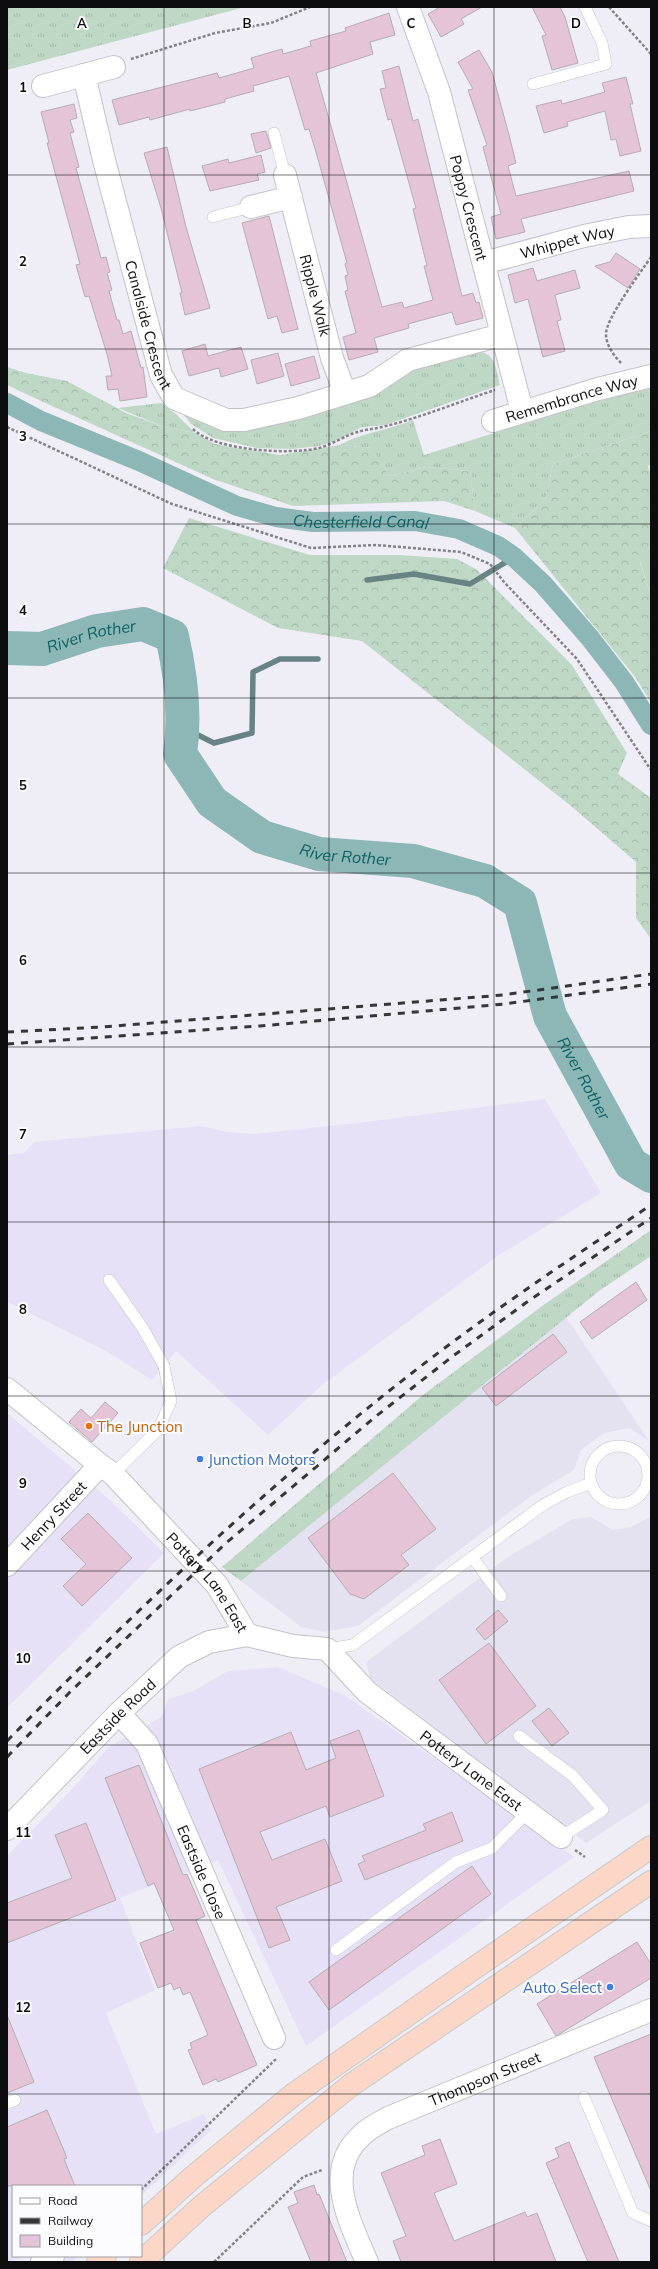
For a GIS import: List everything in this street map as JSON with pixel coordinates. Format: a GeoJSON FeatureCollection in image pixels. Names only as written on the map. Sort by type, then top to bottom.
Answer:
{"type":"FeatureCollection","features":[{"type":"Feature","properties":{"kind":"highway"},"geometry":{"type":"LineString","coordinates":[[142,2223],[193,2177],[294,2094],[460,1977],[651,1847]]}},
{"type":"Feature","properties":{"kind":"highway"},"geometry":{"type":"LineString","coordinates":[[141,2262],[202,2206],[351,2085],[651,1882]]}},
{"type":"Feature","properties":{"kind":"street","name":"Poppy Crescent"},"geometry":{"type":"LineString","coordinates":[[408,7],[439,92],[522,411]]}},
{"type":"Feature","properties":{"kind":"street"},"geometry":{"type":"LineString","coordinates":[[43,86],[114,67]]}},
{"type":"Feature","properties":{"kind":"street","name":"Canalside Crescent"},"geometry":{"type":"LineString","coordinates":[[84,75],[104,160],[161,375],[174,398],[226,420],[244,420],[298,408],[369,386],[408,360],[501,335]]}},
{"type":"Feature","properties":{"kind":"street","name":"Ripple Walk"},"geometry":{"type":"LineString","coordinates":[[285,175],[332,358],[345,393]]}},
{"type":"Feature","properties":{"kind":"street"},"geometry":{"type":"LineString","coordinates":[[251,208],[291,197]]}},
{"type":"Feature","properties":{"kind":"street","name":"Whippet Way"},"geometry":{"type":"LineString","coordinates":[[484,263],[584,236],[629,227],[651,226]]}},
{"type":"Feature","properties":{"kind":"street","name":"Remembrance Way"},"geometry":{"type":"LineString","coordinates":[[493,421],[522,411],[645,378]]}},
{"type":"Feature","properties":{"kind":"street","name":"Pottery Lane East"},"geometry":{"type":"LineString","coordinates":[[7,1389],[106,1469],[217,1584],[247,1635],[293,1646],[327,1649],[368,1692],[527,1813],[561,1837]]}},
{"type":"Feature","properties":{"kind":"street","name":"Henry Street"},"geometry":{"type":"LineString","coordinates":[[7,1565],[106,1469]]}},
{"type":"Feature","properties":{"kind":"street","name":"Eastside Road"},"geometry":{"type":"LineString","coordinates":[[7,1829],[119,1713],[179,1657],[209,1642],[247,1635]]}},
{"type":"Feature","properties":{"kind":"street","name":"Eastside Close"},"geometry":{"type":"LineString","coordinates":[[119,1713],[148,1744],[274,2038]]}},
{"type":"Feature","properties":{"kind":"street","name":"Thompson Street"},"geometry":{"type":"LineString","coordinates":[[341,2172],[345,2154],[362,2134],[388,2118],[651,2010]]}},
{"type":"Feature","properties":{"kind":"street"},"geometry":{"type":"LineString","coordinates":[[341,2172],[345,2208],[367,2262]]}},
{"type":"Feature","properties":{"kind":"street"},"geometry":{"type":"LineString","coordinates":[[42,2262],[51,2257]]}},
{"type":"Feature","properties":{"kind":"lane"},"geometry":{"type":"LineString","coordinates":[[533,84],[606,64],[602,43],[585,7]]}},
{"type":"Feature","properties":{"kind":"lane","name":"Ripple Walk"},"geometry":{"type":"LineString","coordinates":[[274,133],[285,175]]}},
{"type":"Feature","properties":{"kind":"lane"},"geometry":{"type":"LineString","coordinates":[[213,217],[251,208]]}},
{"type":"Feature","properties":{"kind":"lane"},"geometry":{"type":"LineString","coordinates":[[106,1469],[158,1430],[171,1401],[164,1366],[142,1327],[109,1280]]}},
{"type":"Feature","properties":{"kind":"lane"},"geometry":{"type":"LineString","coordinates":[[616,1446],[626,1447],[636,1451],[642,1458],[647,1471],[648,1488],[629,1502],[619,1504],[605,1500],[597,1494],[591,1484],[590,1475],[592,1464],[597,1455],[606,1449],[616,1446]]}},
{"type":"Feature","properties":{"kind":"lane"},"geometry":{"type":"LineString","coordinates":[[327,1649],[352,1645],[543,1505],[567,1492],[591,1484]]}},
{"type":"Feature","properties":{"kind":"lane"},"geometry":{"type":"LineString","coordinates":[[472,1557],[501,1596]]}},
{"type":"Feature","properties":{"kind":"lane"},"geometry":{"type":"LineString","coordinates":[[519,1736],[573,1776],[603,1810],[561,1837]]}},
{"type":"Feature","properties":{"kind":"lane"},"geometry":{"type":"LineString","coordinates":[[336,1950],[456,1862],[492,1848],[527,1813]]}},
{"type":"Feature","properties":{"kind":"lane"},"geometry":{"type":"LineString","coordinates":[[584,2096],[633,2213],[651,2221]]}},
{"type":"Feature","properties":{"kind":"path"},"geometry":{"type":"LineString","coordinates":[[114,67],[130,59],[215,33],[272,23],[310,7]]}},
{"type":"Feature","properties":{"kind":"path"},"geometry":{"type":"LineString","coordinates":[[609,7],[651,54]]}},
{"type":"Feature","properties":{"kind":"path"},"geometry":{"type":"LineString","coordinates":[[645,378],[610,350],[606,334],[610,320],[651,257]]}},
{"type":"Feature","properties":{"kind":"path"},"geometry":{"type":"LineString","coordinates":[[191,427],[212,440],[230,445],[280,452],[299,451],[338,442],[360,431],[383,427],[515,384]]}},
{"type":"Feature","properties":{"kind":"path"},"geometry":{"type":"LineString","coordinates":[[7,427],[172,504],[311,548],[376,545],[461,552],[490,564],[504,582],[577,659],[651,770]]}},
{"type":"Feature","properties":{"kind":"path"},"geometry":{"type":"LineString","coordinates":[[142,2189],[278,2057],[274,2038]]}},
{"type":"Feature","properties":{"kind":"path"},"geometry":{"type":"LineString","coordinates":[[214,2262],[303,2177],[321,2170],[341,2172]]}},
{"type":"Feature","properties":{"kind":"shaded area"},"geometry":{"type":"Polygon","coordinates":[[[545,1099],[601,1193],[499,1255],[322,1385],[268,1435],[176,1351],[152,1380],[106,1351],[7,1302],[7,1155],[24,1153],[34,1142],[200,1126],[227,1132],[254,1134],[357,1123],[545,1099]]]}},
{"type":"Feature","properties":{"kind":"shaded area"},"geometry":{"type":"Polygon","coordinates":[[[566,1317],[649,1441],[629,1428],[604,1433],[581,1450],[574,1470],[531,1496],[358,1626],[324,1632],[301,1627],[241,1581],[566,1317]]]}},
{"type":"Feature","properties":{"kind":"shaded area"},"geometry":{"type":"Polygon","coordinates":[[[7,1413],[111,1501],[164,1553],[7,1708],[7,1413]]]}},
{"type":"Feature","properties":{"kind":"shaded area"},"geometry":{"type":"Polygon","coordinates":[[[591,1517],[613,1530],[631,1527],[651,1517],[651,1801],[586,1843],[370,1678],[366,1662],[508,1557],[573,1519],[591,1517]]]}},
{"type":"Feature","properties":{"kind":"shaded area"},"geometry":{"type":"Polygon","coordinates":[[[278,1667],[344,1695],[574,1857],[306,2046],[218,1860],[120,1898],[155,1990],[106,2013],[156,2134],[204,2114],[211,2130],[142,2195],[142,2185],[12,2185],[12,2257],[25,2257],[9,2262],[7,2257],[7,1856],[73,1788],[109,1747],[161,1717],[168,1699],[195,1690],[228,1671],[278,1667]]]}},
{"type":"Feature","properties":{"kind":"shaded area"},"geometry":{"type":"Polygon","coordinates":[[[38,2257],[77,2257],[72,2262],[39,2262],[38,2257]]]}},
{"type":"Feature","properties":{"kind":"green space"},"geometry":{"type":"Polygon","coordinates":[[[7,7],[245,7],[7,70],[7,7]]]}},
{"type":"Feature","properties":{"kind":"green space"},"geometry":{"type":"Polygon","coordinates":[[[477,351],[483,352],[492,358],[500,385],[385,425],[362,427],[335,441],[319,446],[292,449],[257,448],[213,438],[191,424],[182,412],[217,424],[477,351]]]}},
{"type":"Feature","properties":{"kind":"green space"},"geometry":{"type":"Polygon","coordinates":[[[7,367],[26,373],[67,381],[126,413],[164,427],[195,433],[215,444],[280,455],[340,445],[373,448],[389,476],[426,467],[470,471],[475,511],[444,501],[293,506],[213,479],[7,385],[7,367]]]}},
{"type":"Feature","properties":{"kind":"green space"},"geometry":{"type":"Polygon","coordinates":[[[651,386],[651,431],[553,464],[545,500],[515,528],[475,511],[470,471],[426,467],[389,476],[372,448],[340,445],[358,437],[413,420],[424,455],[548,416],[651,386]]]}},
{"type":"Feature","properties":{"kind":"green space"},"geometry":{"type":"Polygon","coordinates":[[[161,403],[176,414],[195,433],[164,427],[118,408],[161,403]]]}},
{"type":"Feature","properties":{"kind":"green space"},"geometry":{"type":"Polygon","coordinates":[[[651,431],[651,464],[648,466],[651,476],[651,545],[640,562],[651,596],[651,703],[636,678],[515,528],[545,500],[553,464],[651,431]]]}},
{"type":"Feature","properties":{"kind":"green space"},"geometry":{"type":"Polygon","coordinates":[[[189,518],[310,555],[400,555],[457,559],[476,569],[572,665],[627,753],[618,774],[651,798],[651,939],[636,918],[636,862],[571,806],[362,641],[278,628],[163,568],[189,518]]]}},
{"type":"Feature","properties":{"kind":"green space"},"geometry":{"type":"Polygon","coordinates":[[[651,545],[651,596],[640,561],[651,545]]]}},
{"type":"Feature","properties":{"kind":"green space"},"geometry":{"type":"Polygon","coordinates":[[[651,1230],[651,1256],[599,1291],[241,1581],[222,1567],[423,1395],[542,1306],[651,1230]]]}},
{"type":"Feature","properties":{"kind":"building"},"geometry":{"type":"Polygon","coordinates":[[[440,7],[482,7],[461,19],[464,24],[441,37],[428,14],[440,7]]]}},
{"type":"Feature","properties":{"kind":"building"},"geometry":{"type":"Polygon","coordinates":[[[532,7],[560,7],[565,17],[578,63],[552,70],[542,36],[546,35],[532,7]]]}},
{"type":"Feature","properties":{"kind":"building"},"geometry":{"type":"Polygon","coordinates":[[[389,13],[395,35],[370,42],[373,54],[316,73],[382,307],[402,302],[404,308],[433,300],[424,266],[427,266],[413,209],[416,208],[391,119],[388,120],[380,89],[386,88],[382,71],[399,66],[413,121],[418,119],[462,296],[473,293],[476,303],[479,302],[483,318],[456,325],[452,312],[408,324],[409,328],[374,338],[378,352],[349,360],[343,337],[356,333],[345,291],[348,290],[345,276],[348,275],[345,264],[347,263],[309,129],[305,130],[289,76],[253,86],[254,91],[225,99],[225,102],[190,111],[190,109],[150,120],[149,117],[119,125],[112,100],[217,73],[219,78],[254,68],[251,58],[282,49],[283,54],[311,46],[310,41],[346,31],[345,28],[389,13]]]}},
{"type":"Feature","properties":{"kind":"building"},"geometry":{"type":"Polygon","coordinates":[[[479,50],[492,72],[509,135],[516,163],[508,166],[516,196],[629,171],[634,191],[521,219],[525,232],[496,239],[491,217],[501,214],[483,147],[487,145],[468,90],[473,89],[458,62],[479,50]]]}},
{"type":"Feature","properties":{"kind":"building"},"geometry":{"type":"Polygon","coordinates":[[[626,77],[633,104],[630,104],[641,151],[620,156],[616,139],[611,140],[605,111],[567,122],[568,126],[544,133],[536,106],[561,100],[562,104],[605,92],[602,83],[626,77]]]}},
{"type":"Feature","properties":{"kind":"building"},"geometry":{"type":"Polygon","coordinates":[[[74,104],[77,118],[70,120],[74,132],[70,133],[79,167],[76,168],[101,258],[106,257],[110,272],[107,273],[112,290],[109,291],[117,320],[119,320],[123,334],[131,331],[141,368],[143,367],[147,397],[120,401],[118,389],[108,390],[106,376],[112,376],[107,354],[89,296],[85,297],[76,265],[80,264],[47,143],[49,143],[41,112],[74,104]]]}},
{"type":"Feature","properties":{"kind":"building"},"geometry":{"type":"Polygon","coordinates":[[[266,131],[271,148],[256,153],[251,134],[266,131]]]}},
{"type":"Feature","properties":{"kind":"building"},"geometry":{"type":"Polygon","coordinates":[[[167,147],[186,227],[210,308],[185,315],[180,293],[182,293],[161,208],[144,153],[167,147]]]}},
{"type":"Feature","properties":{"kind":"building"},"geometry":{"type":"Polygon","coordinates":[[[261,155],[265,172],[257,174],[259,180],[210,191],[202,166],[228,159],[229,163],[261,155]]]}},
{"type":"Feature","properties":{"kind":"building"},"geometry":{"type":"Polygon","coordinates":[[[269,216],[298,329],[282,333],[277,316],[268,319],[242,223],[269,216]]]}},
{"type":"Feature","properties":{"kind":"building"},"geometry":{"type":"Polygon","coordinates":[[[616,253],[640,269],[628,288],[595,266],[610,262],[616,253]]]}},
{"type":"Feature","properties":{"kind":"building"},"geometry":{"type":"Polygon","coordinates":[[[533,268],[537,281],[575,270],[580,288],[555,295],[561,320],[557,321],[565,351],[543,357],[528,299],[515,303],[508,275],[533,268]]]}},
{"type":"Feature","properties":{"kind":"building"},"geometry":{"type":"Polygon","coordinates":[[[205,344],[208,356],[241,347],[248,369],[221,377],[219,368],[189,376],[182,351],[205,344]]]}},
{"type":"Feature","properties":{"kind":"building"},"geometry":{"type":"Polygon","coordinates":[[[278,353],[284,376],[257,384],[251,360],[278,353]]]}},
{"type":"Feature","properties":{"kind":"building"},"geometry":{"type":"Polygon","coordinates":[[[314,356],[320,378],[291,386],[285,364],[314,356]]]}},
{"type":"Feature","properties":{"kind":"building"},"geometry":{"type":"Polygon","coordinates":[[[636,1282],[647,1300],[592,1339],[580,1322],[636,1282]]]}},
{"type":"Feature","properties":{"kind":"building"},"geometry":{"type":"Polygon","coordinates":[[[553,1334],[567,1352],[496,1406],[482,1388],[553,1334]]]}},
{"type":"Feature","properties":{"kind":"building"},"geometry":{"type":"Polygon","coordinates":[[[105,1402],[118,1413],[92,1442],[69,1422],[81,1409],[91,1418],[105,1402]]]}},
{"type":"Feature","properties":{"kind":"building"},"geometry":{"type":"Polygon","coordinates":[[[393,1473],[436,1529],[401,1555],[409,1565],[364,1599],[350,1594],[308,1538],[393,1473]]]}},
{"type":"Feature","properties":{"kind":"building"},"geometry":{"type":"Polygon","coordinates":[[[88,1513],[132,1558],[82,1606],[63,1586],[86,1564],[61,1539],[88,1513]]]}},
{"type":"Feature","properties":{"kind":"building"},"geometry":{"type":"Polygon","coordinates":[[[498,1610],[508,1621],[485,1640],[476,1629],[498,1610]]]}},
{"type":"Feature","properties":{"kind":"building"},"geometry":{"type":"Polygon","coordinates":[[[489,1643],[536,1706],[486,1744],[439,1680],[489,1643]]]}},
{"type":"Feature","properties":{"kind":"building"},"geometry":{"type":"Polygon","coordinates":[[[549,1708],[569,1733],[552,1746],[532,1721],[549,1708]]]}},
{"type":"Feature","properties":{"kind":"building"},"geometry":{"type":"Polygon","coordinates":[[[359,1730],[384,1796],[330,1817],[326,1806],[260,1832],[272,1860],[325,1839],[342,1881],[276,1907],[290,1940],[269,1948],[199,1769],[291,1732],[306,1770],[336,1758],[330,1741],[359,1730]]]}},
{"type":"Feature","properties":{"kind":"building"},"geometry":{"type":"Polygon","coordinates":[[[139,1765],[183,1875],[187,1874],[205,1916],[196,1920],[257,2065],[218,2082],[216,2079],[203,2085],[188,2050],[192,2049],[190,2043],[208,2035],[190,1992],[183,1995],[180,1987],[174,1990],[171,1983],[158,1988],[140,1943],[174,1930],[154,1883],[148,1886],[105,1778],[139,1765]]]}},
{"type":"Feature","properties":{"kind":"building"},"geometry":{"type":"Polygon","coordinates":[[[452,1812],[463,1841],[365,1880],[358,1864],[365,1861],[362,1856],[426,1830],[423,1824],[452,1812]]]}},
{"type":"Feature","properties":{"kind":"building"},"geometry":{"type":"Polygon","coordinates":[[[86,1823],[116,1900],[7,1943],[7,1903],[72,1878],[55,1835],[86,1823]]]}},
{"type":"Feature","properties":{"kind":"building"},"geometry":{"type":"Polygon","coordinates":[[[472,1866],[491,1894],[329,2010],[309,1982],[472,1866]]]}},
{"type":"Feature","properties":{"kind":"building"},"geometry":{"type":"Polygon","coordinates":[[[637,1942],[651,1964],[651,1978],[556,2036],[537,2004],[637,1942]]]}},
{"type":"Feature","properties":{"kind":"building"},"geometry":{"type":"Polygon","coordinates":[[[7,2015],[34,2082],[7,2093],[7,2015]]]}},
{"type":"Feature","properties":{"kind":"building"},"geometry":{"type":"Polygon","coordinates":[[[651,2034],[651,2191],[594,2057],[651,2034]]]}},
{"type":"Feature","properties":{"kind":"building"},"geometry":{"type":"Polygon","coordinates":[[[47,2110],[67,2158],[64,2159],[75,2185],[7,2186],[7,2127],[47,2110]]]}},
{"type":"Feature","properties":{"kind":"building"},"geometry":{"type":"Polygon","coordinates":[[[440,2139],[457,2184],[434,2193],[454,2241],[525,2212],[527,2217],[537,2213],[556,2262],[401,2262],[393,2241],[406,2236],[381,2173],[425,2155],[422,2146],[440,2139]]]}},
{"type":"Feature","properties":{"kind":"building"},"geometry":{"type":"Polygon","coordinates":[[[569,2142],[619,2262],[588,2262],[546,2163],[559,2157],[555,2148],[569,2142]]]}},
{"type":"Feature","properties":{"kind":"building"},"geometry":{"type":"Polygon","coordinates":[[[314,2185],[347,2262],[311,2262],[288,2207],[298,2203],[294,2192],[314,2185]]]}},
{"type":"Feature","properties":{"kind":"waterway","name":"Chesterfield Canal"},"geometry":{"type":"LineString","coordinates":[[7,403],[41,421],[139,461],[237,506],[276,517],[313,522],[415,521],[459,529],[498,546],[514,557],[543,584],[590,638],[624,682],[651,725]]}},
{"type":"Feature","properties":{"kind":"waterway"},"geometry":{"type":"LineString","coordinates":[[367,580],[414,574],[470,584],[514,557]]}},
{"type":"Feature","properties":{"kind":"waterway","name":"River Rother"},"geometry":{"type":"LineString","coordinates":[[7,648],[42,649],[97,631],[143,624],[172,636],[182,695],[183,724],[180,754],[212,802],[262,837],[319,854],[413,861],[485,881],[520,903],[550,1016],[631,1164],[651,1176]]}},
{"type":"Feature","properties":{"kind":"waterway"},"geometry":{"type":"LineString","coordinates":[[184,728],[214,743],[252,733],[253,672],[280,659],[318,659]]}},
{"type":"Feature","properties":{"kind":"railway"},"geometry":{"type":"LineString","coordinates":[[7,1032],[102,1027],[503,995],[651,974]]}},
{"type":"Feature","properties":{"kind":"railway"},"geometry":{"type":"LineString","coordinates":[[7,1044],[260,1026],[504,1004],[651,984]]}},
{"type":"Feature","properties":{"kind":"railway"},"geometry":{"type":"LineString","coordinates":[[7,1741],[165,1586],[274,1487],[331,1439],[388,1392],[471,1328],[651,1205]]}},
{"type":"Feature","properties":{"kind":"railway"},"geometry":{"type":"LineString","coordinates":[[7,1757],[70,1692],[225,1544],[375,1417],[453,1356],[527,1302],[651,1218]]}},
{"type":"Feature","properties":{"kind":"place","name":"The Junction"},"geometry":{"type":"Point","coordinates":[89,1426]}},
{"type":"Feature","properties":{"kind":"place","name":"Junction Motors"},"geometry":{"type":"Point","coordinates":[200,1459]}},
{"type":"Feature","properties":{"kind":"place","name":"Auto Select"},"geometry":{"type":"Point","coordinates":[610,1987]}}]}
